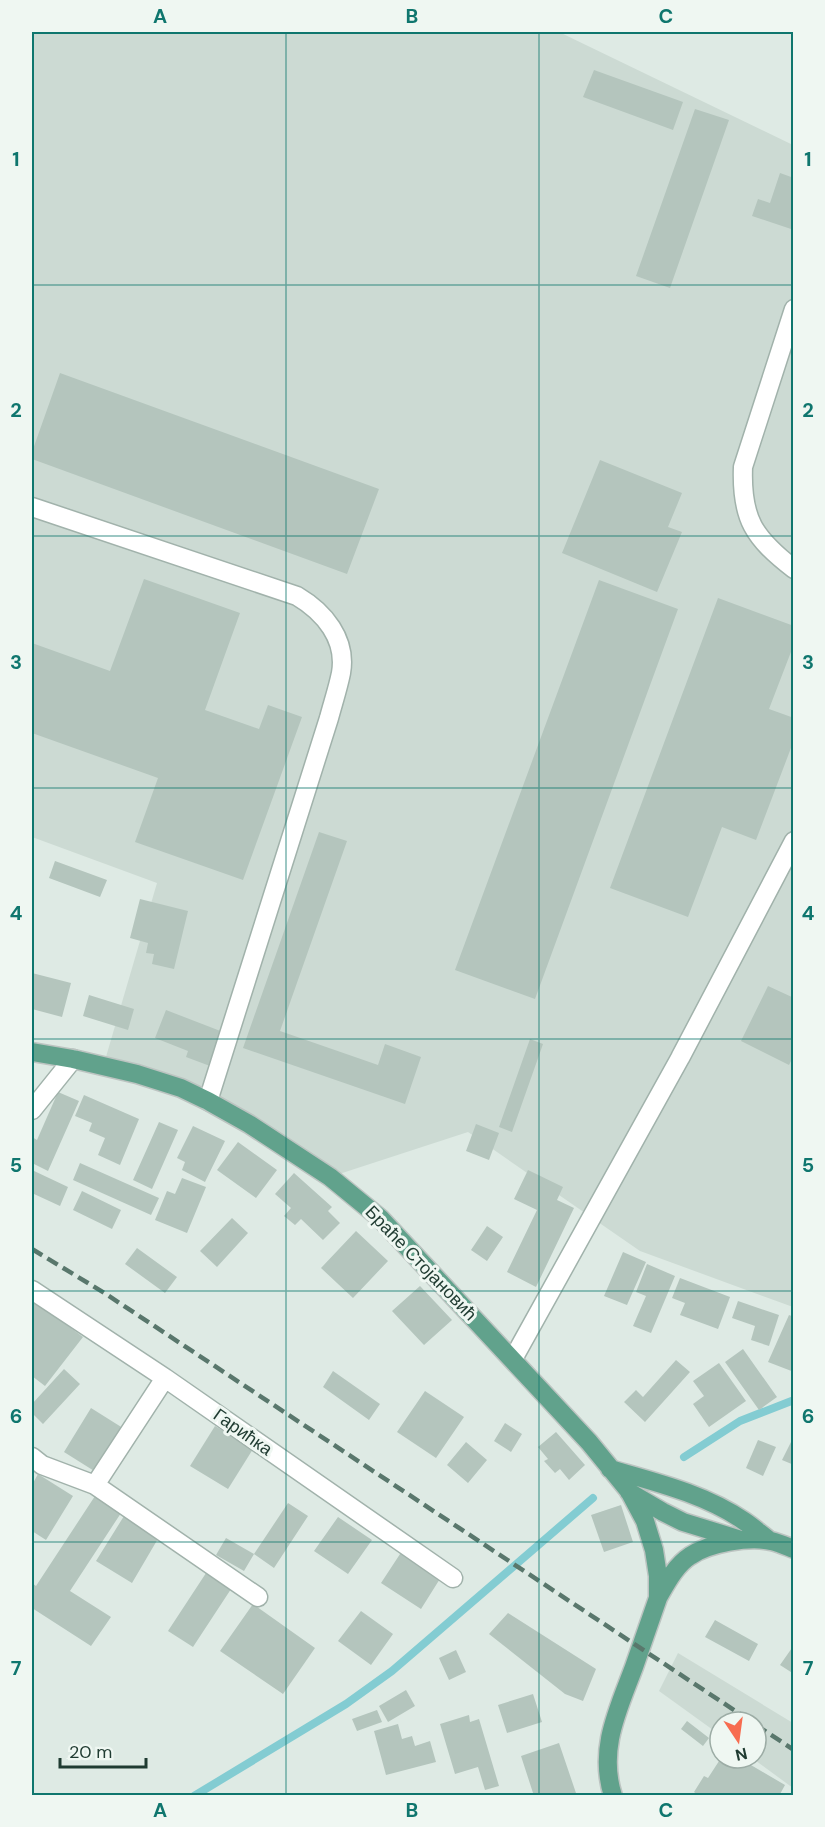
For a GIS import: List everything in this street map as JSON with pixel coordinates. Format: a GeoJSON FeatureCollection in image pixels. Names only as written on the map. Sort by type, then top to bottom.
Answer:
{"type":"FeatureCollection","features":[{"type":"Feature","properties":{"kind":"main road","name":"Браће Стојановић"},"geometry":{"type":"LineString","coordinates":[[32,1052],[137,1074],[181,1088],[239,1118],[330,1177],[380,1218],[589,1442],[629,1491],[645,1521],[654,1550],[658,1576],[658,1598],[611,1728],[607,1764],[613,1796]]}},
{"type":"Feature","properties":{"kind":"main road"},"geometry":{"type":"LineString","coordinates":[[610,1469],[669,1487],[718,1506],[744,1521],[770,1541]]}},
{"type":"Feature","properties":{"kind":"main road","name":"Браће Стојановић"},"geometry":{"type":"LineString","coordinates":[[629,1491],[683,1522],[743,1540]]}},
{"type":"Feature","properties":{"kind":"main road"},"geometry":{"type":"LineString","coordinates":[[658,1598],[673,1573],[689,1556],[709,1547],[743,1540],[770,1541],[794,1549]]}},
{"type":"Feature","properties":{"kind":"street"},"geometry":{"type":"LineString","coordinates":[[794,309],[743,467],[742,486],[752,527],[772,552],[794,569]]}},
{"type":"Feature","properties":{"kind":"street"},"geometry":{"type":"LineString","coordinates":[[32,507],[297,596],[320,612],[336,636],[342,661],[335,695],[208,1101]]}},
{"type":"Feature","properties":{"kind":"street"},"geometry":{"type":"LineString","coordinates":[[513,1359],[680,1058],[794,841]]}},
{"type":"Feature","properties":{"kind":"street"},"geometry":{"type":"LineString","coordinates":[[32,1110],[72,1059]]}},
{"type":"Feature","properties":{"kind":"street","name":"Гарићка"},"geometry":{"type":"LineString","coordinates":[[32,1290],[165,1378],[453,1578]]}},
{"type":"Feature","properties":{"kind":"street"},"geometry":{"type":"LineString","coordinates":[[95,1485],[165,1378]]}},
{"type":"Feature","properties":{"kind":"street"},"geometry":{"type":"LineString","coordinates":[[32,1457],[42,1465],[95,1485],[258,1597]]}},
{"type":"Feature","properties":{"kind":"shaded area"},"geometry":{"type":"Polygon","coordinates":[[[32,32],[559,32],[793,145],[793,1307],[640,1251],[468,1132],[330,1177],[249,1124],[103,1067],[157,883],[32,837],[32,32]]]}},
{"type":"Feature","properties":{"kind":"shaded area"},"geometry":{"type":"Polygon","coordinates":[[[678,1653],[793,1723],[793,1788],[768,1770],[768,1710],[708,1710],[708,1726],[659,1691],[678,1653]]]}},
{"type":"Feature","properties":{"kind":"building"},"geometry":{"type":"Polygon","coordinates":[[[594,70],[683,102],[673,130],[583,97],[594,70]]]}},
{"type":"Feature","properties":{"kind":"building"},"geometry":{"type":"Polygon","coordinates":[[[695,109],[729,120],[670,288],[636,276],[695,109]]]}},
{"type":"Feature","properties":{"kind":"building"},"geometry":{"type":"Polygon","coordinates":[[[780,173],[794,178],[794,230],[752,216],[758,199],[770,203],[780,173]]]}},
{"type":"Feature","properties":{"kind":"building"},"geometry":{"type":"Polygon","coordinates":[[[60,373],[379,489],[347,574],[32,459],[32,452],[60,373]]]}},
{"type":"Feature","properties":{"kind":"building"},"geometry":{"type":"Polygon","coordinates":[[[600,460],[682,493],[668,527],[682,532],[657,592],[562,553],[600,460]]]}},
{"type":"Feature","properties":{"kind":"building"},"geometry":{"type":"Polygon","coordinates":[[[144,579],[240,613],[205,710],[259,729],[268,705],[302,717],[243,880],[135,842],[158,778],[32,733],[32,643],[110,671],[144,579]]]}},
{"type":"Feature","properties":{"kind":"building"},"geometry":{"type":"Polygon","coordinates":[[[599,580],[678,609],[535,999],[455,970],[599,580]]]}},
{"type":"Feature","properties":{"kind":"building"},"geometry":{"type":"Polygon","coordinates":[[[718,598],[794,626],[794,644],[769,709],[794,718],[794,740],[756,840],[722,827],[688,917],[610,888],[718,598]]]}},
{"type":"Feature","properties":{"kind":"building"},"geometry":{"type":"Polygon","coordinates":[[[319,832],[347,841],[280,1031],[378,1065],[385,1044],[421,1057],[405,1104],[243,1048],[319,832]]]}},
{"type":"Feature","properties":{"kind":"building"},"geometry":{"type":"Polygon","coordinates":[[[55,861],[107,880],[100,897],[49,878],[55,861]]]}},
{"type":"Feature","properties":{"kind":"building"},"geometry":{"type":"Polygon","coordinates":[[[140,899],[188,911],[174,969],[152,964],[154,954],[146,953],[148,943],[130,938],[140,899]]]}},
{"type":"Feature","properties":{"kind":"building"},"geometry":{"type":"Polygon","coordinates":[[[32,973],[71,983],[62,1017],[32,1009],[32,973]]]}},
{"type":"Feature","properties":{"kind":"building"},"geometry":{"type":"Polygon","coordinates":[[[768,986],[794,998],[794,1055],[789,1065],[741,1041],[768,986]]]}},
{"type":"Feature","properties":{"kind":"building"},"geometry":{"type":"Polygon","coordinates":[[[89,995],[134,1009],[128,1030],[83,1016],[89,995]]]}},
{"type":"Feature","properties":{"kind":"building"},"geometry":{"type":"Polygon","coordinates":[[[166,1010],[223,1032],[210,1066],[186,1057],[188,1051],[155,1038],[166,1010]]]}},
{"type":"Feature","properties":{"kind":"building"},"geometry":{"type":"Polygon","coordinates":[[[530,1039],[543,1044],[512,1132],[499,1127],[530,1039]]]}},
{"type":"Feature","properties":{"kind":"building"},"geometry":{"type":"Polygon","coordinates":[[[58,1092],[79,1101],[48,1171],[32,1163],[32,1137],[37,1140],[58,1092]]]}},
{"type":"Feature","properties":{"kind":"building"},"geometry":{"type":"Polygon","coordinates":[[[84,1095],[139,1119],[120,1165],[98,1155],[105,1138],[89,1131],[92,1123],[75,1116],[84,1095]]]}},
{"type":"Feature","properties":{"kind":"building"},"geometry":{"type":"Polygon","coordinates":[[[159,1122],[178,1130],[152,1189],[133,1180],[159,1122]]]}},
{"type":"Feature","properties":{"kind":"building"},"geometry":{"type":"Polygon","coordinates":[[[476,1124],[499,1133],[489,1160],[466,1151],[476,1124]]]}},
{"type":"Feature","properties":{"kind":"building"},"geometry":{"type":"Polygon","coordinates":[[[193,1126],[225,1141],[205,1182],[182,1170],[185,1162],[177,1158],[193,1126]]]}},
{"type":"Feature","properties":{"kind":"building"},"geometry":{"type":"Polygon","coordinates":[[[238,1142],[277,1170],[256,1198],[217,1170],[238,1142]]]}},
{"type":"Feature","properties":{"kind":"building"},"geometry":{"type":"Polygon","coordinates":[[[80,1163],[159,1198],[151,1215],[73,1180],[80,1163]]]}},
{"type":"Feature","properties":{"kind":"building"},"geometry":{"type":"Polygon","coordinates":[[[32,1170],[68,1187],[60,1206],[34,1194],[32,1199],[32,1170]]]}},
{"type":"Feature","properties":{"kind":"building"},"geometry":{"type":"Polygon","coordinates":[[[528,1170],[563,1187],[557,1200],[574,1208],[536,1287],[507,1272],[537,1210],[514,1199],[528,1170]]]}},
{"type":"Feature","properties":{"kind":"building"},"geometry":{"type":"Polygon","coordinates":[[[294,1173],[332,1207],[328,1211],[340,1223],[323,1240],[301,1219],[295,1225],[284,1216],[291,1208],[275,1194],[294,1173]]]}},
{"type":"Feature","properties":{"kind":"building"},"geometry":{"type":"Polygon","coordinates":[[[182,1178],[206,1187],[187,1233],[155,1220],[167,1191],[175,1194],[182,1178]]]}},
{"type":"Feature","properties":{"kind":"building"},"geometry":{"type":"Polygon","coordinates":[[[82,1191],[121,1210],[112,1229],[73,1210],[82,1191]]]}},
{"type":"Feature","properties":{"kind":"building"},"geometry":{"type":"Polygon","coordinates":[[[232,1218],[248,1233],[217,1267],[200,1251],[232,1218]]]}},
{"type":"Feature","properties":{"kind":"building"},"geometry":{"type":"Polygon","coordinates":[[[487,1226],[503,1237],[487,1261],[471,1250],[487,1226]]]}},
{"type":"Feature","properties":{"kind":"building"},"geometry":{"type":"Polygon","coordinates":[[[356,1231],[388,1261],[353,1298],[321,1268],[356,1231]]]}},
{"type":"Feature","properties":{"kind":"building"},"geometry":{"type":"Polygon","coordinates":[[[137,1248],[177,1277],[165,1293],[125,1264],[137,1248]]]}},
{"type":"Feature","properties":{"kind":"building"},"geometry":{"type":"Polygon","coordinates":[[[623,1252],[646,1262],[627,1305],[604,1296],[623,1252]]]}},
{"type":"Feature","properties":{"kind":"building"},"geometry":{"type":"Polygon","coordinates":[[[647,1264],[675,1276],[651,1333],[633,1326],[646,1296],[636,1292],[647,1264]]]}},
{"type":"Feature","properties":{"kind":"building"},"geometry":{"type":"Polygon","coordinates":[[[680,1278],[730,1297],[718,1329],[680,1315],[685,1303],[672,1298],[680,1278]]]}},
{"type":"Feature","properties":{"kind":"building"},"geometry":{"type":"Polygon","coordinates":[[[420,1286],[452,1320],[424,1345],[392,1311],[420,1286]]]}},
{"type":"Feature","properties":{"kind":"building"},"geometry":{"type":"Polygon","coordinates":[[[35,1301],[83,1337],[45,1386],[32,1376],[32,1306],[35,1301]]]}},
{"type":"Feature","properties":{"kind":"building"},"geometry":{"type":"Polygon","coordinates":[[[738,1301],[779,1315],[769,1346],[751,1340],[755,1326],[732,1318],[738,1301]]]}},
{"type":"Feature","properties":{"kind":"building"},"geometry":{"type":"Polygon","coordinates":[[[789,1315],[794,1317],[794,1372],[768,1362],[789,1315]]]}},
{"type":"Feature","properties":{"kind":"building"},"geometry":{"type":"Polygon","coordinates":[[[743,1349],[777,1397],[759,1410],[725,1362],[743,1349]]]}},
{"type":"Feature","properties":{"kind":"building"},"geometry":{"type":"Polygon","coordinates":[[[676,1360],[690,1372],[645,1422],[624,1402],[636,1390],[643,1397],[676,1360]]]}},
{"type":"Feature","properties":{"kind":"building"},"geometry":{"type":"Polygon","coordinates":[[[719,1363],[746,1401],[709,1427],[693,1404],[704,1396],[693,1381],[719,1363]]]}},
{"type":"Feature","properties":{"kind":"building"},"geometry":{"type":"Polygon","coordinates":[[[64,1369],[80,1384],[43,1424],[32,1413],[32,1404],[64,1369]]]}},
{"type":"Feature","properties":{"kind":"building"},"geometry":{"type":"Polygon","coordinates":[[[333,1371],[380,1404],[369,1420],[323,1387],[333,1371]]]}},
{"type":"Feature","properties":{"kind":"building"},"geometry":{"type":"Polygon","coordinates":[[[425,1391],[464,1417],[436,1458],[397,1432],[425,1391]]]}},
{"type":"Feature","properties":{"kind":"building"},"geometry":{"type":"Polygon","coordinates":[[[91,1408],[126,1430],[99,1474],[64,1452],[91,1408]]]}},
{"type":"Feature","properties":{"kind":"building"},"geometry":{"type":"Polygon","coordinates":[[[505,1423],[522,1434],[511,1452],[494,1441],[505,1423]]]}},
{"type":"Feature","properties":{"kind":"building"},"geometry":{"type":"Polygon","coordinates":[[[215,1426],[253,1449],[228,1489],[190,1466],[215,1426]]]}},
{"type":"Feature","properties":{"kind":"building"},"geometry":{"type":"Polygon","coordinates":[[[556,1432],[585,1465],[569,1480],[560,1469],[555,1473],[544,1461],[548,1459],[538,1447],[556,1432]]]}},
{"type":"Feature","properties":{"kind":"building"},"geometry":{"type":"Polygon","coordinates":[[[794,1436],[794,1465],[782,1460],[794,1436]]]}},
{"type":"Feature","properties":{"kind":"building"},"geometry":{"type":"Polygon","coordinates":[[[758,1440],[776,1447],[763,1476],[746,1468],[758,1440]]]}},
{"type":"Feature","properties":{"kind":"building"},"geometry":{"type":"Polygon","coordinates":[[[466,1442],[487,1460],[468,1483],[447,1465],[466,1442]]]}},
{"type":"Feature","properties":{"kind":"building"},"geometry":{"type":"Polygon","coordinates":[[[38,1474],[73,1496],[46,1540],[32,1531],[32,1485],[38,1474]]]}},
{"type":"Feature","properties":{"kind":"building"},"geometry":{"type":"Polygon","coordinates":[[[95,1496],[121,1513],[70,1591],[111,1617],[91,1646],[32,1608],[32,1583],[36,1586],[95,1496]]]}},
{"type":"Feature","properties":{"kind":"building"},"geometry":{"type":"Polygon","coordinates":[[[288,1503],[308,1516],[274,1568],[254,1554],[288,1503]]]}},
{"type":"Feature","properties":{"kind":"building"},"geometry":{"type":"Polygon","coordinates":[[[621,1505],[633,1542],[604,1552],[591,1515],[621,1505]]]}},
{"type":"Feature","properties":{"kind":"building"},"geometry":{"type":"Polygon","coordinates":[[[124,1516],[159,1537],[132,1583],[96,1561],[124,1516]]]}},
{"type":"Feature","properties":{"kind":"building"},"geometry":{"type":"Polygon","coordinates":[[[338,1517],[372,1540],[348,1574],[314,1551],[338,1517]]]}},
{"type":"Feature","properties":{"kind":"building"},"geometry":{"type":"Polygon","coordinates":[[[226,1538],[254,1554],[244,1571],[216,1555],[226,1538]]]}},
{"type":"Feature","properties":{"kind":"building"},"geometry":{"type":"Polygon","coordinates":[[[404,1548],[443,1574],[421,1609],[381,1583],[404,1548]]]}},
{"type":"Feature","properties":{"kind":"building"},"geometry":{"type":"Polygon","coordinates":[[[208,1570],[233,1586],[193,1647],[168,1631],[208,1570]]]}},
{"type":"Feature","properties":{"kind":"building"},"geometry":{"type":"Polygon","coordinates":[[[253,1604],[315,1648],[283,1694],[220,1651],[253,1604]]]}},
{"type":"Feature","properties":{"kind":"building"},"geometry":{"type":"Polygon","coordinates":[[[361,1611],[393,1634],[371,1665],[338,1641],[361,1611]]]}},
{"type":"Feature","properties":{"kind":"building"},"geometry":{"type":"Polygon","coordinates":[[[508,1613],[596,1669],[583,1701],[565,1694],[489,1634],[508,1613]]]}},
{"type":"Feature","properties":{"kind":"building"},"geometry":{"type":"Polygon","coordinates":[[[715,1620],[758,1644],[749,1661],[705,1637],[715,1620]]]}},
{"type":"Feature","properties":{"kind":"building"},"geometry":{"type":"Polygon","coordinates":[[[794,1645],[794,1674],[780,1665],[794,1645]]]}},
{"type":"Feature","properties":{"kind":"building"},"geometry":{"type":"Polygon","coordinates":[[[456,1650],[466,1672],[449,1680],[439,1658],[456,1650]]]}},
{"type":"Feature","properties":{"kind":"building"},"geometry":{"type":"Polygon","coordinates":[[[406,1690],[415,1706],[388,1722],[379,1706],[406,1690]]]}},
{"type":"Feature","properties":{"kind":"building"},"geometry":{"type":"Polygon","coordinates":[[[533,1694],[542,1722],[507,1733],[498,1705],[533,1694]]]}},
{"type":"Feature","properties":{"kind":"building"},"geometry":{"type":"Polygon","coordinates":[[[377,1710],[382,1722],[357,1731],[352,1719],[377,1710]]]}},
{"type":"Feature","properties":{"kind":"building"},"geometry":{"type":"Polygon","coordinates":[[[469,1715],[470,1722],[479,1719],[499,1786],[485,1790],[478,1767],[455,1774],[440,1724],[469,1715]]]}},
{"type":"Feature","properties":{"kind":"building"},"geometry":{"type":"Polygon","coordinates":[[[687,1721],[708,1739],[703,1746],[681,1729],[687,1721]]]}},
{"type":"Feature","properties":{"kind":"building"},"geometry":{"type":"Polygon","coordinates":[[[398,1724],[402,1739],[412,1736],[415,1746],[430,1741],[436,1762],[386,1775],[374,1731],[398,1724]]]}},
{"type":"Feature","properties":{"kind":"building"},"geometry":{"type":"Polygon","coordinates":[[[559,1743],[577,1796],[534,1796],[521,1756],[559,1743]]]}},
{"type":"Feature","properties":{"kind":"building"},"geometry":{"type":"Polygon","coordinates":[[[713,1770],[759,1770],[785,1785],[779,1796],[699,1796],[694,1792],[704,1776],[708,1778],[713,1770]]]}},
{"type":"Feature","properties":{"kind":"waterway"},"geometry":{"type":"LineString","coordinates":[[684,1457],[740,1421],[794,1400]]}},
{"type":"Feature","properties":{"kind":"waterway"},"geometry":{"type":"LineString","coordinates":[[194,1796],[346,1704],[392,1671],[593,1498]]}},
{"type":"Feature","properties":{"kind":"railway"},"geometry":{"type":"LineString","coordinates":[[32,1249],[106,1294],[734,1710]]}},
{"type":"Feature","properties":{"kind":"railway"},"geometry":{"type":"LineString","coordinates":[[768,1733],[794,1750]]}}]}
